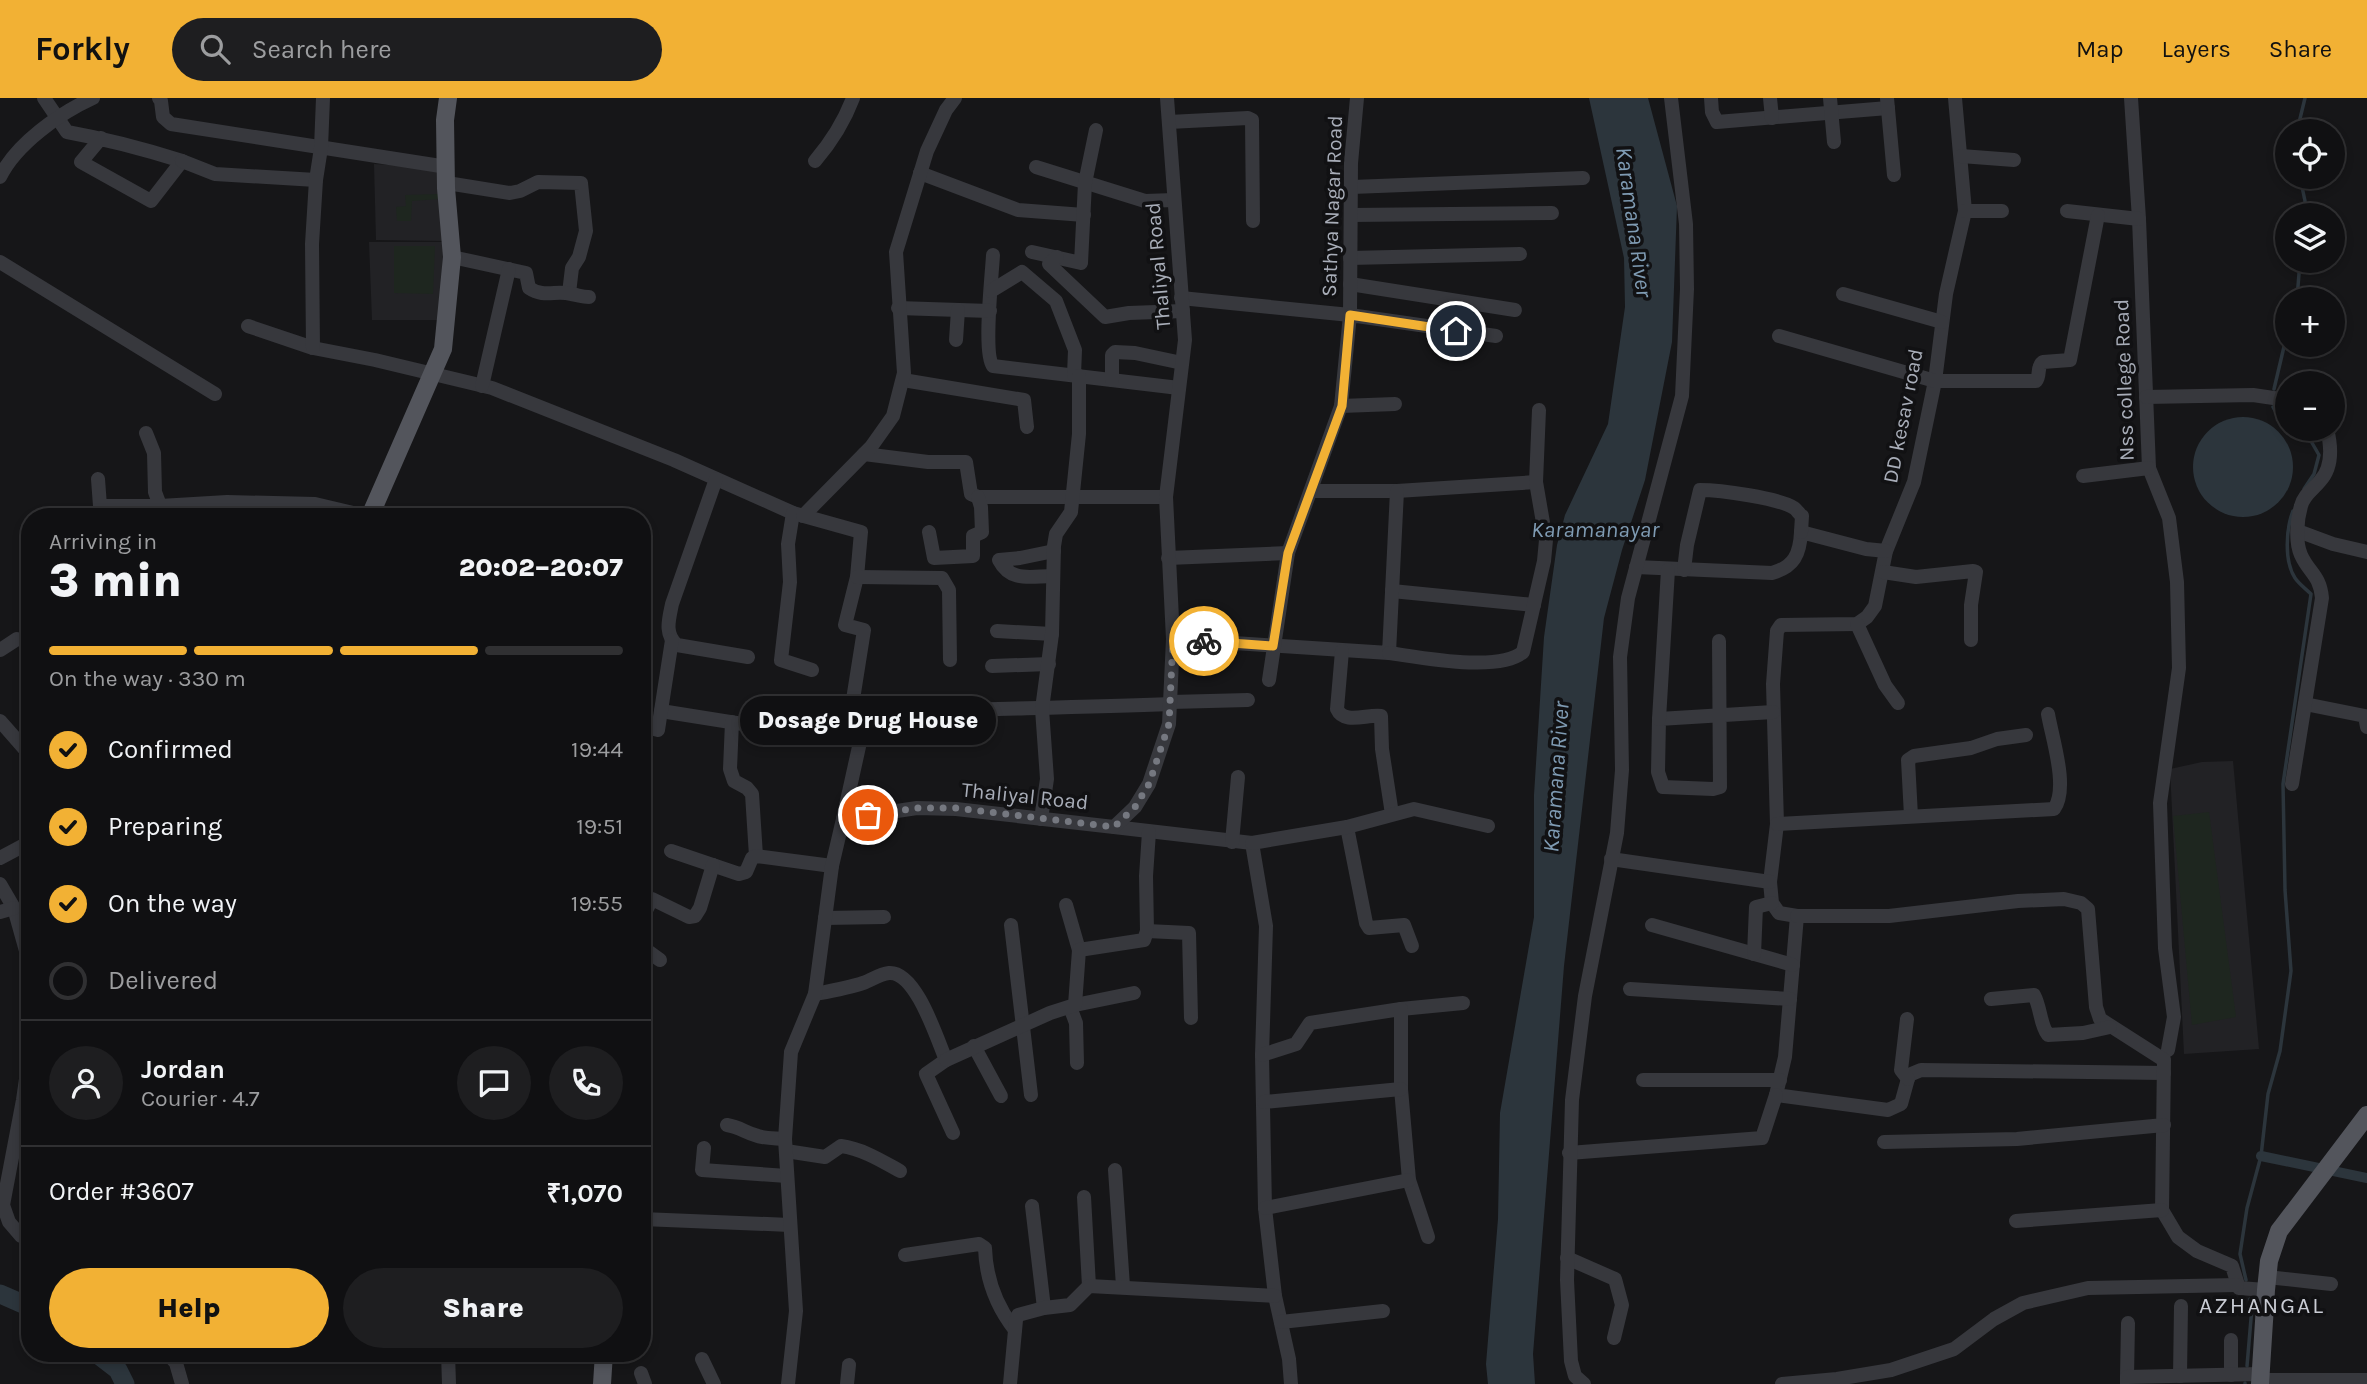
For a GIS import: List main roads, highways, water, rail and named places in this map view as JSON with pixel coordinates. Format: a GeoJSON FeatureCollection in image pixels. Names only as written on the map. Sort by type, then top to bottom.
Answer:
{"type":"FeatureCollection","features":[{"type":"Feature","properties":{"kind":"main road"},"geometry":{"type":"LineString","coordinates":[[373,508],[443,349],[452,257],[447,175],[448,98]]}},
{"type":"Feature","properties":{"kind":"main road"},"geometry":{"type":"LineString","coordinates":[[2260,1379],[2269,1261],[2279,1231],[2367,1115]]}},
{"type":"Feature","properties":{"kind":"main road"},"geometry":{"type":"LineString","coordinates":[[602,1384],[603,1362]]}},
{"type":"Feature","properties":{"kind":"water","name":"Karamanayar"},"geometry":{"type":"Polygon","coordinates":[[[1589,98],[1648,98],[1677,206],[1672,342],[1645,480],[1622,550],[1604,618],[1564,966],[1533,1354],[1535,1384],[1488,1384],[1486,1364],[1498,1219],[1500,1113],[1534,917],[1534,795],[1544,637],[1557,545],[1565,515],[1608,424],[1625,307],[1624,258],[1589,98]]]}},
{"type":"Feature","properties":{"kind":"water"},"geometry":{"type":"Polygon","coordinates":[[[2233,418],[2253,418],[2271,425],[2275,429],[2275,441],[2286,441],[2292,457],[2292,477],[2285,495],[2271,509],[2253,516],[2233,516],[2215,509],[2201,495],[2194,477],[2194,457],[2201,439],[2215,425],[2233,418]]]}},
{"type":"Feature","properties":{"kind":"waterway"},"geometry":{"type":"LineString","coordinates":[[2300,119],[2305,98]]}},
{"type":"Feature","properties":{"kind":"waterway"},"geometry":{"type":"LineString","coordinates":[[2302,189],[2305,203]]}},
{"type":"Feature","properties":{"kind":"waterway"},"geometry":{"type":"LineString","coordinates":[[2298,287],[2299,273]]}},
{"type":"Feature","properties":{"kind":"waterway"},"geometry":{"type":"LineString","coordinates":[[2274,389],[2282,357]]}},
{"type":"Feature","properties":{"kind":"waterway"},"geometry":{"type":"LineString","coordinates":[[2273,407],[2275,411]]}},
{"type":"Feature","properties":{"kind":"waterway"},"geometry":{"type":"LineString","coordinates":[[2304,489],[2314,474],[2319,455],[2311,441]]}},
{"type":"Feature","properties":{"kind":"waterway"},"geometry":{"type":"LineString","coordinates":[[2246,1280],[2240,1254],[2247,1208],[2261,1156],[2268,1094],[2280,1051],[2291,971],[2285,890],[2283,784],[2311,594],[2295,578],[2289,563],[2288,536],[2293,511]]}},
{"type":"Feature","properties":{"kind":"waterway"},"geometry":{"type":"LineString","coordinates":[[2261,1156],[2367,1178]]}},
{"type":"Feature","properties":{"kind":"waterway"},"geometry":{"type":"LineString","coordinates":[[0,1294],[21,1303]]}},
{"type":"Feature","properties":{"kind":"waterway"},"geometry":{"type":"LineString","coordinates":[[2247,1366],[2252,1307],[2250,1299]]}},
{"type":"Feature","properties":{"kind":"waterway"},"geometry":{"type":"LineString","coordinates":[[108,1362],[118,1370],[125,1384]]}},
{"type":"Feature","properties":{"kind":"place","name":"Dosage Drug House"},"geometry":{"type":"Point","coordinates":[868,815]}},
{"type":"Feature","properties":{"kind":"district","name":"AZHANGAL"},"geometry":{"type":"Point","coordinates":[2262,1305]}},
{"type":"Feature","properties":{"kind":"water label","name":"Karamana River"},"geometry":{"type":"Point","coordinates":[1634,222]}},
{"type":"Feature","properties":{"kind":"water label","name":"Karamana River"},"geometry":{"type":"Point","coordinates":[1556,777]}}]}
